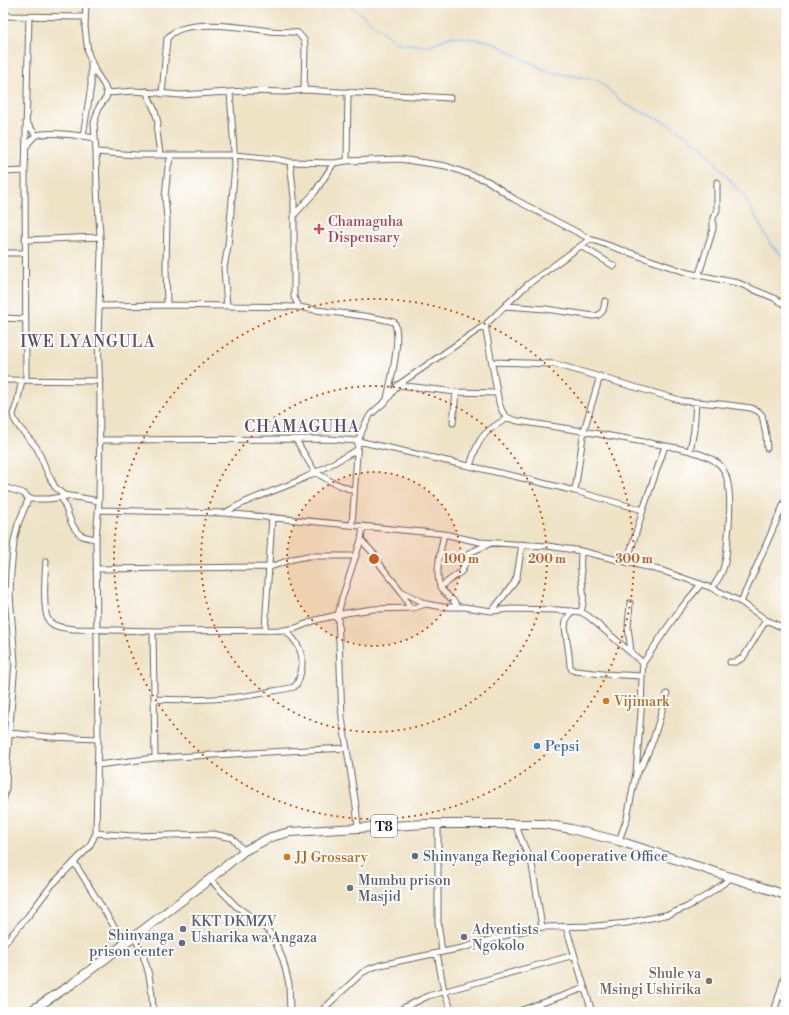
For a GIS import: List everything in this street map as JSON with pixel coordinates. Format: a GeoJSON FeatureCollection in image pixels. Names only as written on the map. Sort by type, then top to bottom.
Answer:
{"type":"FeatureCollection","features":[{"type":"Feature","properties":{"kind":"highway","name":"T8"},"geometry":{"type":"LineString","coordinates":[[29,1012],[72,984],[210,879],[244,851],[271,837],[290,832],[358,827],[438,824],[544,824],[619,841],[786,895]]}},
{"type":"Feature","properties":{"kind":"street"},"geometry":{"type":"LineString","coordinates":[[3,944],[28,916],[51,886],[89,847],[96,833],[98,739],[96,539],[99,501],[100,380],[98,337],[100,237],[94,123],[96,113],[106,98],[107,93],[88,53],[85,40],[86,3]]}},
{"type":"Feature","properties":{"kind":"street"},"geometry":{"type":"LineString","coordinates":[[3,16],[85,17]]}},
{"type":"Feature","properties":{"kind":"street"},"geometry":{"type":"LineString","coordinates":[[28,16],[25,170],[24,380],[14,414],[14,419],[37,448],[55,487],[67,496]]}},
{"type":"Feature","properties":{"kind":"street"},"geometry":{"type":"LineString","coordinates":[[162,94],[167,39],[169,35],[176,30],[209,25],[298,33],[304,40],[305,45],[304,90]]}},
{"type":"Feature","properties":{"kind":"street"},"geometry":{"type":"LineString","coordinates":[[83,136],[91,86],[91,62]]}},
{"type":"Feature","properties":{"kind":"street"},"geometry":{"type":"LineString","coordinates":[[107,93],[135,90],[162,94],[246,91],[285,92],[304,90],[450,98]]}},
{"type":"Feature","properties":{"kind":"street"},"geometry":{"type":"LineString","coordinates":[[146,91],[155,111],[158,123],[157,132],[160,154]]}},
{"type":"Feature","properties":{"kind":"street"},"geometry":{"type":"LineString","coordinates":[[227,306],[224,268],[228,246],[235,174],[230,92]]}},
{"type":"Feature","properties":{"kind":"street"},"geometry":{"type":"LineString","coordinates":[[347,161],[348,92]]}},
{"type":"Feature","properties":{"kind":"street"},"geometry":{"type":"LineString","coordinates":[[26,122],[36,135]]}},
{"type":"Feature","properties":{"kind":"street"},"geometry":{"type":"LineString","coordinates":[[26,147],[36,135],[63,134],[95,138]]}},
{"type":"Feature","properties":{"kind":"street"},"geometry":{"type":"LineString","coordinates":[[96,152],[126,155],[160,154],[171,156],[234,155],[276,159],[290,162],[334,163],[347,161],[400,159],[446,166],[488,180],[514,199],[590,239],[688,273],[698,274],[747,287],[774,298],[786,305]]}},
{"type":"Feature","properties":{"kind":"street"},"geometry":{"type":"LineString","coordinates":[[167,305],[167,219],[165,198],[168,167],[171,156]]}},
{"type":"Feature","properties":{"kind":"street"},"geometry":{"type":"LineString","coordinates":[[290,162],[294,186],[294,297],[299,307]]}},
{"type":"Feature","properties":{"kind":"street"},"geometry":{"type":"LineString","coordinates":[[294,215],[315,192],[334,163]]}},
{"type":"Feature","properties":{"kind":"street"},"geometry":{"type":"LineString","coordinates":[[3,172],[25,170]]}},
{"type":"Feature","properties":{"kind":"street"},"geometry":{"type":"LineString","coordinates":[[698,274],[712,229],[713,218],[717,210],[717,182]]}},
{"type":"Feature","properties":{"kind":"street"},"geometry":{"type":"LineString","coordinates":[[25,240],[100,237]]}},
{"type":"Feature","properties":{"kind":"street"},"geometry":{"type":"LineString","coordinates":[[352,524],[358,441],[371,414],[387,400],[398,385],[485,325],[527,285],[590,239]]}},
{"type":"Feature","properties":{"kind":"street"},"geometry":{"type":"LineString","coordinates":[[581,246],[614,266]]}},
{"type":"Feature","properties":{"kind":"street"},"geometry":{"type":"LineString","coordinates":[[3,253],[25,252]]}},
{"type":"Feature","properties":{"kind":"street"},"geometry":{"type":"LineString","coordinates":[[506,306],[546,309],[596,316],[603,312],[604,301]]}},
{"type":"Feature","properties":{"kind":"street"},"geometry":{"type":"LineString","coordinates":[[99,306],[167,305],[299,307],[367,315],[394,322],[397,330],[395,366],[387,400]]}},
{"type":"Feature","properties":{"kind":"street"},"geometry":{"type":"LineString","coordinates":[[3,318],[25,319]]}},
{"type":"Feature","properties":{"kind":"street"},"geometry":{"type":"LineString","coordinates":[[485,325],[497,393],[501,407],[508,418],[518,421],[584,430],[690,451],[719,464],[728,478],[729,517],[726,558],[718,580],[712,588]]}},
{"type":"Feature","properties":{"kind":"street"},"geometry":{"type":"LineString","coordinates":[[492,362],[555,364],[683,401],[736,405],[751,408],[758,411],[762,415],[764,420],[767,448]]}},
{"type":"Feature","properties":{"kind":"street"},"geometry":{"type":"LineString","coordinates":[[575,491],[584,430],[600,376]]}},
{"type":"Feature","properties":{"kind":"street"},"geometry":{"type":"LineString","coordinates":[[3,380],[100,380]]}},
{"type":"Feature","properties":{"kind":"street"},"geometry":{"type":"LineString","coordinates":[[398,385],[456,392],[497,393]]}},
{"type":"Feature","properties":{"kind":"street"},"geometry":{"type":"LineString","coordinates":[[452,423],[456,392]]}},
{"type":"Feature","properties":{"kind":"street"},"geometry":{"type":"LineString","coordinates":[[690,451],[694,430],[696,402]]}},
{"type":"Feature","properties":{"kind":"street"},"geometry":{"type":"LineString","coordinates":[[470,466],[477,444],[482,436],[487,431],[508,418]]}},
{"type":"Feature","properties":{"kind":"street"},"geometry":{"type":"LineString","coordinates":[[99,440],[358,441],[575,491],[643,510]]}},
{"type":"Feature","properties":{"kind":"street"},"geometry":{"type":"LineString","coordinates":[[296,440],[315,472],[332,482],[354,491]]}},
{"type":"Feature","properties":{"kind":"street"},"geometry":{"type":"LineString","coordinates":[[627,562],[665,446]]}},
{"type":"Feature","properties":{"kind":"street"},"geometry":{"type":"LineString","coordinates":[[224,513],[240,503],[300,480],[357,450]]}},
{"type":"Feature","properties":{"kind":"street"},"geometry":{"type":"LineString","coordinates":[[3,487],[23,494],[30,499],[76,496],[99,501]]}},
{"type":"Feature","properties":{"kind":"street"},"geometry":{"type":"LineString","coordinates":[[61,497],[70,519],[81,536],[96,539]]}},
{"type":"Feature","properties":{"kind":"street"},"geometry":{"type":"LineString","coordinates":[[3,802],[6,788],[15,663],[10,594],[13,549],[18,524],[25,506],[30,499]]}},
{"type":"Feature","properties":{"kind":"street"},"geometry":{"type":"LineString","coordinates":[[741,602],[786,499]]}},
{"type":"Feature","properties":{"kind":"street"},"geometry":{"type":"LineString","coordinates":[[98,510],[224,513],[272,517],[444,534],[479,542],[548,546],[581,551],[663,571],[712,588],[741,602],[766,620],[786,629]]}},
{"type":"Feature","properties":{"kind":"street"},"geometry":{"type":"LineString","coordinates":[[265,629],[272,517]]}},
{"type":"Feature","properties":{"kind":"street"},"geometry":{"type":"LineString","coordinates":[[358,827],[341,707],[338,615],[356,556],[362,526]]}},
{"type":"Feature","properties":{"kind":"street"},"geometry":{"type":"LineString","coordinates":[[444,534],[438,580],[442,590],[452,598],[458,607]]}},
{"type":"Feature","properties":{"kind":"street"},"geometry":{"type":"LineString","coordinates":[[360,540],[375,554],[386,574],[402,593],[410,608]]}},
{"type":"Feature","properties":{"kind":"street"},"geometry":{"type":"LineString","coordinates":[[440,586],[462,571],[469,553],[494,543]]}},
{"type":"Feature","properties":{"kind":"street"},"geometry":{"type":"LineString","coordinates":[[492,611],[514,583],[517,576],[522,544]]}},
{"type":"Feature","properties":{"kind":"street"},"geometry":{"type":"LineString","coordinates":[[581,551],[581,571],[584,594],[581,612]]}},
{"type":"Feature","properties":{"kind":"street"},"geometry":{"type":"LineString","coordinates":[[96,569],[270,567],[293,559],[308,556],[356,556]]}},
{"type":"Feature","properties":{"kind":"street"},"geometry":{"type":"LineString","coordinates":[[46,561],[46,614],[49,622],[63,628],[153,631],[285,630],[338,615],[373,609],[410,608],[426,604]]}},
{"type":"Feature","properties":{"kind":"street"},"geometry":{"type":"LineString","coordinates":[[619,841],[627,818],[636,773],[643,664],[678,612],[701,584]]}},
{"type":"Feature","properties":{"kind":"street"},"geometry":{"type":"LineString","coordinates":[[402,593],[426,604],[443,607],[458,607],[492,611],[511,609],[581,612],[588,616],[631,652],[643,664]]}},
{"type":"Feature","properties":{"kind":"street"},"geometry":{"type":"LineString","coordinates":[[630,603],[628,627],[631,652]]}},
{"type":"Feature","properties":{"kind":"street"},"geometry":{"type":"LineString","coordinates":[[572,611],[566,620],[565,627],[570,655],[570,666],[572,670],[603,674],[642,676]]}},
{"type":"Feature","properties":{"kind":"street"},"geometry":{"type":"LineString","coordinates":[[730,662],[735,662],[744,658],[766,620]]}},
{"type":"Feature","properties":{"kind":"street"},"geometry":{"type":"LineString","coordinates":[[154,699],[216,699],[260,694],[294,687],[298,683],[302,654],[296,642],[285,630]]}},
{"type":"Feature","properties":{"kind":"street"},"geometry":{"type":"LineString","coordinates":[[153,631],[154,758]]}},
{"type":"Feature","properties":{"kind":"street"},"geometry":{"type":"LineString","coordinates":[[636,773],[644,762],[652,742],[666,694]]}},
{"type":"Feature","properties":{"kind":"street"},"geometry":{"type":"LineString","coordinates":[[9,734],[98,739]]}},
{"type":"Feature","properties":{"kind":"street"},"geometry":{"type":"LineString","coordinates":[[97,765],[154,758],[347,748]]}},
{"type":"Feature","properties":{"kind":"street"},"geometry":{"type":"LineString","coordinates":[[438,824],[439,953],[444,991],[452,1012]]}},
{"type":"Feature","properties":{"kind":"street"},"geometry":{"type":"LineString","coordinates":[[515,824],[532,865],[542,927]]}},
{"type":"Feature","properties":{"kind":"street"},"geometry":{"type":"LineString","coordinates":[[96,833],[132,836],[213,834],[232,838],[244,851]]}},
{"type":"Feature","properties":{"kind":"street"},"geometry":{"type":"LineString","coordinates":[[74,862],[125,944]]}},
{"type":"Feature","properties":{"kind":"street"},"geometry":{"type":"LineString","coordinates":[[320,1012],[362,973],[369,969],[542,927],[596,926],[627,923],[670,914],[687,907],[704,897],[731,878]]}},
{"type":"Feature","properties":{"kind":"street"},"geometry":{"type":"LineString","coordinates":[[210,879],[236,906],[260,923],[271,934],[285,967],[289,984],[290,1012]]}},
{"type":"Feature","properties":{"kind":"street"},"geometry":{"type":"LineString","coordinates":[[566,927],[593,1012]]}},
{"type":"Feature","properties":{"kind":"street"},"geometry":{"type":"LineString","coordinates":[[134,936],[142,950],[146,963],[152,991],[153,1012]]}},
{"type":"Feature","properties":{"kind":"street"},"geometry":{"type":"LineString","coordinates":[[395,1012],[428,996],[574,955]]}},
{"type":"Feature","properties":{"kind":"street"},"geometry":{"type":"LineString","coordinates":[[774,1012],[786,973]]}},
{"type":"Feature","properties":{"kind":"street"},"geometry":{"type":"LineString","coordinates":[[516,1012],[585,988]]}},
{"type":"Feature","properties":{"kind":"street"},"geometry":{"type":"LineString","coordinates":[[779,996],[786,999]]}},
{"type":"Feature","properties":{"kind":"street"},"geometry":{"type":"LineString","coordinates":[[536,1005],[538,1012]]}},
{"type":"Feature","properties":{"kind":"waterway"},"geometry":{"type":"LineString","coordinates":[[347,3],[397,43],[427,46],[453,36],[489,41],[549,72],[598,80],[624,104],[669,124],[703,147],[747,201],[771,245],[786,259]]}},
{"type":"Feature","properties":{"kind":"place","name":"Chamaguha Dispensary"},"geometry":{"type":"Point","coordinates":[319,229]}},
{"type":"Feature","properties":{"kind":"place","name":"Vijimark"},"geometry":{"type":"Point","coordinates":[606,701]}},
{"type":"Feature","properties":{"kind":"place","name":"Pepsi"},"geometry":{"type":"Point","coordinates":[537,746]}},
{"type":"Feature","properties":{"kind":"place","name":"Shinyanga Regional Cooperative Office"},"geometry":{"type":"Point","coordinates":[415,856]}},
{"type":"Feature","properties":{"kind":"place","name":"JJ Grossary"},"geometry":{"type":"Point","coordinates":[287,857]}},
{"type":"Feature","properties":{"kind":"place","name":"Mumbu prison Masjid"},"geometry":{"type":"Point","coordinates":[350,888]}},
{"type":"Feature","properties":{"kind":"place","name":"KKT DKMZV Usharika wa Angaza"},"geometry":{"type":"Point","coordinates":[183,929]}},
{"type":"Feature","properties":{"kind":"place","name":"Adventists Ngokolo"},"geometry":{"type":"Point","coordinates":[464,937]}},
{"type":"Feature","properties":{"kind":"place","name":"Shinyanga prison center"},"geometry":{"type":"Point","coordinates":[182,943]}},
{"type":"Feature","properties":{"kind":"place","name":"Shule ya Msingi Ushirika"},"geometry":{"type":"Point","coordinates":[709,981]}},
{"type":"Feature","properties":{"kind":"district","name":"IWE LYANGULA"},"geometry":{"type":"Point","coordinates":[88,341]}},
{"type":"Feature","properties":{"kind":"district","name":"CHAMAGUHA"},"geometry":{"type":"Point","coordinates":[302,426]}}]}
